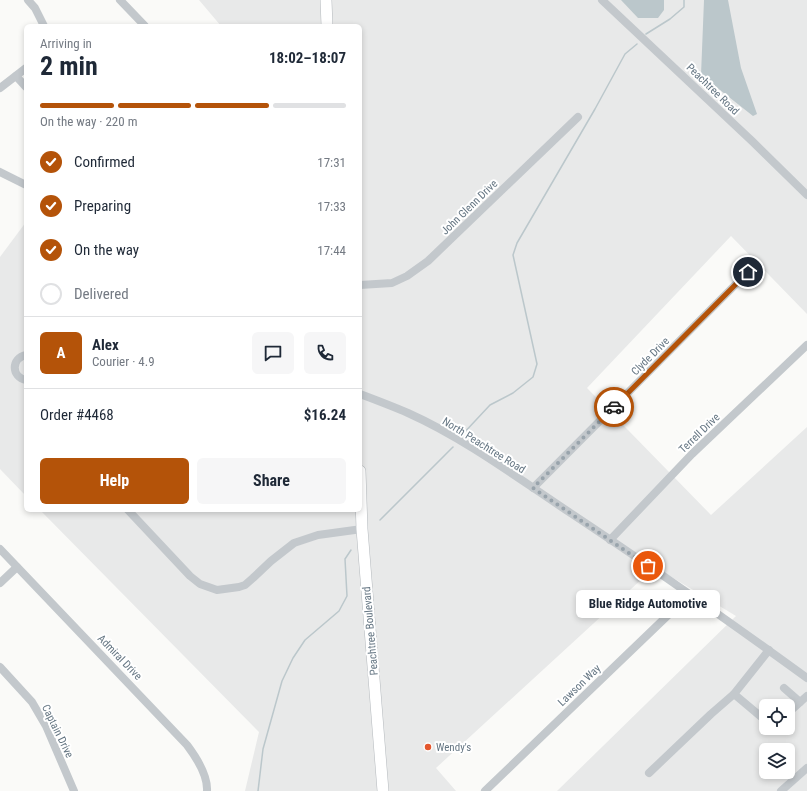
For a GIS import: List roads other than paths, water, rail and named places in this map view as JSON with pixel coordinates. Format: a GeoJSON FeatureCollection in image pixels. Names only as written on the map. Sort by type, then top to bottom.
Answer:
{"type":"FeatureCollection","features":[{"type":"Feature","properties":{"kind":"highway"},"geometry":{"type":"LineString","coordinates":[[325,0],[327,24]]}},
{"type":"Feature","properties":{"kind":"highway","name":"Peachtree Boulevard"},"geometry":{"type":"LineString","coordinates":[[361,512],[383,791]]}},
{"type":"Feature","properties":{"kind":"street"},"geometry":{"type":"LineString","coordinates":[[28,0],[35,8],[43,24]]}},
{"type":"Feature","properties":{"kind":"street"},"geometry":{"type":"LineString","coordinates":[[120,0],[143,24]]}},
{"type":"Feature","properties":{"kind":"street","name":"Peachtree Road"},"geometry":{"type":"LineString","coordinates":[[602,0],[807,195]]}},
{"type":"Feature","properties":{"kind":"street"},"geometry":{"type":"LineString","coordinates":[[0,88],[24,70]]}},
{"type":"Feature","properties":{"kind":"street"},"geometry":{"type":"LineString","coordinates":[[16,76],[24,85]]}},
{"type":"Feature","properties":{"kind":"street","name":"John Glenn Drive"},"geometry":{"type":"LineString","coordinates":[[362,285],[392,283],[407,276],[428,261],[578,117]]}},
{"type":"Feature","properties":{"kind":"street"},"geometry":{"type":"LineString","coordinates":[[0,172],[24,184]]}},
{"type":"Feature","properties":{"kind":"street","name":"Clyde Drive"},"geometry":{"type":"LineString","coordinates":[[533,488],[748,272]]}},
{"type":"Feature","properties":{"kind":"street","name":"Terrell Drive"},"geometry":{"type":"LineString","coordinates":[[610,540],[692,454],[807,345]]}},
{"type":"Feature","properties":{"kind":"street"},"geometry":{"type":"LineString","coordinates":[[24,356],[18,358],[14,365],[16,374],[24,379]]}},
{"type":"Feature","properties":{"kind":"street","name":"North Peachtree Road"},"geometry":{"type":"LineString","coordinates":[[362,395],[408,413],[451,436],[533,488],[745,632],[807,678]]}},
{"type":"Feature","properties":{"kind":"street"},"geometry":{"type":"LineString","coordinates":[[130,512],[190,576],[200,584],[217,590],[245,585],[261,572],[271,561],[294,543],[318,535],[362,529]]}},
{"type":"Feature","properties":{"kind":"street","name":"Admiral Drive"},"geometry":{"type":"LineString","coordinates":[[0,549],[187,745],[195,756],[202,770],[207,791]]}},
{"type":"Feature","properties":{"kind":"street"},"geometry":{"type":"LineString","coordinates":[[0,583],[17,567]]}},
{"type":"Feature","properties":{"kind":"street","name":"Lawson Way"},"geometry":{"type":"LineString","coordinates":[[485,791],[689,595]]}},
{"type":"Feature","properties":{"kind":"street"},"geometry":{"type":"LineString","coordinates":[[649,773],[734,694],[769,650]]}},
{"type":"Feature","properties":{"kind":"street","name":"Captain Drive"},"geometry":{"type":"LineString","coordinates":[[0,667],[36,708],[46,726],[74,791]]}},
{"type":"Feature","properties":{"kind":"street"},"geometry":{"type":"LineString","coordinates":[[784,688],[800,702]]}},
{"type":"Feature","properties":{"kind":"street"},"geometry":{"type":"LineString","coordinates":[[734,694],[759,715]]}},
{"type":"Feature","properties":{"kind":"street"},"geometry":{"type":"LineString","coordinates":[[795,707],[807,696]]}},
{"type":"Feature","properties":{"kind":"street"},"geometry":{"type":"LineString","coordinates":[[781,791],[807,768]]}},
{"type":"Feature","properties":{"kind":"waterway"},"geometry":{"type":"LineString","coordinates":[[646,34],[670,19],[684,7],[684,0]]}},
{"type":"Feature","properties":{"kind":"waterway"},"geometry":{"type":"LineString","coordinates":[[461,436],[490,405],[513,393],[533,377],[537,364],[513,255],[517,243],[595,109],[625,54],[637,44]]}},
{"type":"Feature","properties":{"kind":"waterway"},"geometry":{"type":"LineString","coordinates":[[380,520],[453,447]]}},
{"type":"Feature","properties":{"kind":"waterway"},"geometry":{"type":"LineString","coordinates":[[258,791],[263,749],[282,681],[293,658],[305,640],[339,611],[347,596],[345,559],[351,550]]}},
{"type":"Feature","properties":{"kind":"place","name":"Blue Ridge Automotive"},"geometry":{"type":"Point","coordinates":[648,566]}},
{"type":"Feature","properties":{"kind":"place","name":"Wendy's"},"geometry":{"type":"Point","coordinates":[428,747]}}]}
